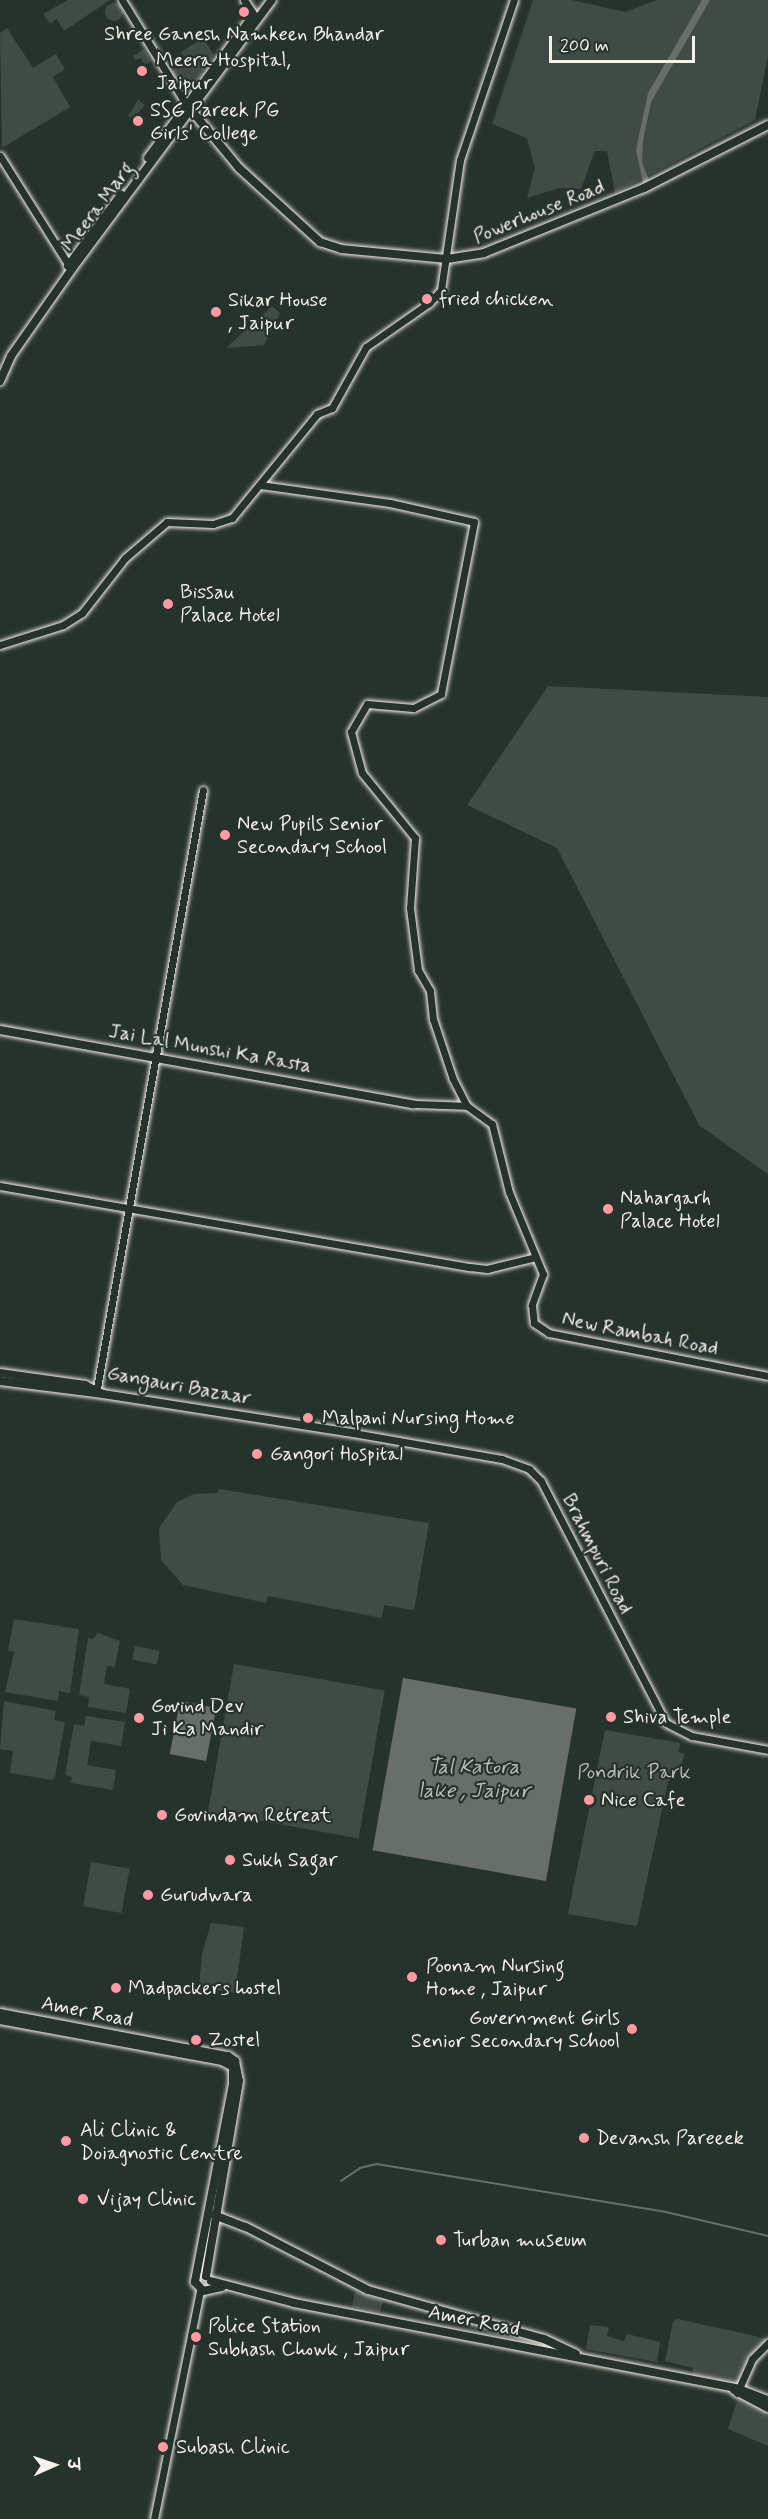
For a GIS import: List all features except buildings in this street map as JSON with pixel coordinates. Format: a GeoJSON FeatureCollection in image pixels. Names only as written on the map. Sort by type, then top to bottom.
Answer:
{"type":"FeatureCollection","features":[{"type":"Feature","properties":{"kind":"main road","name":"Meera Marg"},"geometry":{"type":"LineString","coordinates":[[256,17],[265,0]]}},
{"type":"Feature","properties":{"kind":"main road","name":"Meera Marg"},"geometry":{"type":"LineString","coordinates":[[0,369],[17,337],[256,17],[272,0]]}},
{"type":"Feature","properties":{"kind":"main road","name":"Powerhouse Road"},"geometry":{"type":"LineString","coordinates":[[188,107],[239,168],[320,242],[341,249],[447,259],[484,253],[644,188],[768,125]]}},
{"type":"Feature","properties":{"kind":"main road","name":"Meera Marg"},"geometry":{"type":"LineString","coordinates":[[0,381],[11,356],[70,267]]}},
{"type":"Feature","properties":{"kind":"main road","name":"Jai Lal Munshi Ka Rasta"},"geometry":{"type":"LineString","coordinates":[[0,1030],[413,1104]]}},
{"type":"Feature","properties":{"kind":"main road","name":"Gangauri Bazaar"},"geometry":{"type":"LineString","coordinates":[[0,1373],[353,1433]]}},
{"type":"Feature","properties":{"kind":"main road"},"geometry":{"type":"LineString","coordinates":[[0,1381],[100,1391]]}},
{"type":"Feature","properties":{"kind":"main road","name":"Amer Road"},"geometry":{"type":"LineString","coordinates":[[0,2013],[217,2054],[235,2061],[239,2081],[213,2215],[197,2278]]}},
{"type":"Feature","properties":{"kind":"main road","name":"Amer Road"},"geometry":{"type":"LineString","coordinates":[[0,2020],[228,2063],[234,2073],[213,2215],[209,2282],[227,2288],[580,2356],[736,2390],[768,2400]]}},
{"type":"Feature","properties":{"kind":"main road"},"geometry":{"type":"LineString","coordinates":[[213,2215],[246,2227],[368,2290],[544,2339],[580,2356]]}},
{"type":"Feature","properties":{"kind":"main road"},"geometry":{"type":"LineString","coordinates":[[197,2278],[209,2282],[200,2290],[196,2285],[197,2278]]}},
{"type":"Feature","properties":{"kind":"main road","name":"Amer Road"},"geometry":{"type":"LineString","coordinates":[[736,2390],[768,2409]]}},
{"type":"Feature","properties":{"kind":"street"},"geometry":{"type":"LineString","coordinates":[[122,0],[188,107]]}},
{"type":"Feature","properties":{"kind":"street"},"geometry":{"type":"LineString","coordinates":[[244,0],[256,17]]}},
{"type":"Feature","properties":{"kind":"street"},"geometry":{"type":"LineString","coordinates":[[0,645],[63,625],[82,613],[125,558],[167,522],[223,523],[232,518],[314,417],[332,408],[366,347],[429,303],[441,290],[460,160],[514,0]]}},
{"type":"Feature","properties":{"kind":"street"},"geometry":{"type":"LineString","coordinates":[[0,156],[70,267]]}},
{"type":"Feature","properties":{"kind":"street"},"geometry":{"type":"LineString","coordinates":[[260,485],[390,502],[474,522],[441,694],[414,708],[367,704],[351,732],[362,773],[415,838],[410,908],[418,970],[430,991],[433,1019],[453,1079],[467,1106],[413,1104]]}},
{"type":"Feature","properties":{"kind":"street"},"geometry":{"type":"LineString","coordinates":[[100,1391],[155,1056],[203,790]]}},
{"type":"Feature","properties":{"kind":"street","name":"New Rambah Road"},"geometry":{"type":"LineString","coordinates":[[467,1106],[492,1124],[509,1192],[537,1257],[542,1279],[532,1311],[538,1328],[657,1356],[768,1376]]}},
{"type":"Feature","properties":{"kind":"street"},"geometry":{"type":"LineString","coordinates":[[0,1186],[470,1267],[487,1269],[537,1257]]}},
{"type":"Feature","properties":{"kind":"street","name":"Brahmpuri Road"},"geometry":{"type":"LineString","coordinates":[[353,1433],[502,1459],[529,1469],[542,1481],[666,1723],[692,1736],[768,1750]]}},
{"type":"Feature","properties":{"kind":"street"},"geometry":{"type":"LineString","coordinates":[[154,2519],[200,2290]]}},
{"type":"Feature","properties":{"kind":"street"},"geometry":{"type":"LineString","coordinates":[[736,2390],[752,2359],[768,2343]]}},
{"type":"Feature","properties":{"kind":"green space"},"geometry":{"type":"Polygon","coordinates":[[[68,0],[110,0],[64,31],[57,19],[50,23],[43,14],[68,0]]]}},
{"type":"Feature","properties":{"kind":"green space"},"geometry":{"type":"Polygon","coordinates":[[[533,0],[572,0],[625,12],[657,0],[768,0],[768,56],[755,120],[615,193],[607,151],[595,151],[581,189],[559,188],[527,198],[535,168],[527,138],[492,124],[533,0]]]}},
{"type":"Feature","properties":{"kind":"green space"},"geometry":{"type":"Polygon","coordinates":[[[114,3],[120,6],[123,12],[120,18],[114,21],[108,18],[105,12],[108,6],[114,3]]]}},
{"type":"Feature","properties":{"kind":"green space"},"geometry":{"type":"Polygon","coordinates":[[[7,28],[33,68],[56,54],[65,69],[53,77],[70,107],[2,148],[0,33],[7,28]]]}},
{"type":"Feature","properties":{"kind":"green space"},"geometry":{"type":"Polygon","coordinates":[[[203,38],[214,55],[185,98],[171,72],[186,60],[181,52],[203,38]]]}},
{"type":"Feature","properties":{"kind":"green space"},"geometry":{"type":"Polygon","coordinates":[[[144,49],[151,61],[145,65],[141,58],[135,60],[133,56],[144,49]]]}},
{"type":"Feature","properties":{"kind":"green space"},"geometry":{"type":"Polygon","coordinates":[[[138,100],[145,105],[138,113],[146,119],[142,125],[128,116],[138,100]]]}},
{"type":"Feature","properties":{"kind":"green space"},"geometry":{"type":"Polygon","coordinates":[[[272,306],[280,313],[264,345],[226,348],[272,306]]]}},
{"type":"Feature","properties":{"kind":"green space"},"geometry":{"type":"Polygon","coordinates":[[[548,686],[768,697],[768,1174],[699,1125],[557,848],[467,805],[548,686]]]}},
{"type":"Feature","properties":{"kind":"green space"},"geometry":{"type":"Polygon","coordinates":[[[219,1489],[429,1523],[414,1610],[384,1605],[382,1618],[268,1596],[266,1603],[183,1585],[161,1560],[159,1528],[177,1502],[194,1494],[217,1493],[219,1489]]]}},
{"type":"Feature","properties":{"kind":"green space"},"geometry":{"type":"Polygon","coordinates":[[[14,1619],[79,1629],[70,1693],[59,1691],[58,1701],[5,1692],[14,1652],[8,1651],[14,1619]]]}},
{"type":"Feature","properties":{"kind":"green space"},"geometry":{"type":"Polygon","coordinates":[[[98,1633],[120,1641],[115,1667],[107,1666],[104,1684],[130,1689],[126,1713],[88,1707],[89,1697],[79,1695],[88,1638],[93,1639],[98,1633]]]}},
{"type":"Feature","properties":{"kind":"green space"},"geometry":{"type":"Polygon","coordinates":[[[135,1646],[160,1651],[157,1665],[132,1660],[135,1646]]]}},
{"type":"Feature","properties":{"kind":"green space"},"geometry":{"type":"Polygon","coordinates":[[[234,1664],[385,1691],[359,1838],[208,1812],[234,1664]]]}},
{"type":"Feature","properties":{"kind":"green space"},"geometry":{"type":"Polygon","coordinates":[[[4,1701],[56,1711],[54,1720],[65,1722],[55,1777],[52,1780],[10,1773],[13,1751],[0,1749],[4,1701]]]}},
{"type":"Feature","properties":{"kind":"green space"},"geometry":{"type":"Polygon","coordinates":[[[86,1716],[125,1722],[121,1746],[91,1741],[87,1765],[116,1770],[113,1790],[71,1783],[72,1777],[65,1775],[74,1724],[84,1726],[86,1716]]]}},
{"type":"Feature","properties":{"kind":"green space","name":"Pondrik Park"},"geometry":{"type":"Polygon","coordinates":[[[605,1730],[680,1743],[679,1752],[685,1754],[679,1770],[668,1782],[637,1926],[568,1914],[605,1730]]]}},
{"type":"Feature","properties":{"kind":"green space"},"geometry":{"type":"Polygon","coordinates":[[[91,1862],[129,1869],[122,1913],[83,1906],[91,1862]]]}},
{"type":"Feature","properties":{"kind":"green space"},"geometry":{"type":"Polygon","coordinates":[[[211,1923],[244,1927],[235,1993],[199,1988],[202,1954],[211,1923]]]}},
{"type":"Feature","properties":{"kind":"green space"},"geometry":{"type":"Polygon","coordinates":[[[355,2291],[383,2301],[380,2312],[352,2307],[355,2291]]]}},
{"type":"Feature","properties":{"kind":"green space"},"geometry":{"type":"Polygon","coordinates":[[[678,2319],[768,2340],[755,2351],[736,2388],[692,2378],[693,2368],[665,2361],[673,2321],[678,2319]]]}},
{"type":"Feature","properties":{"kind":"green space"},"geometry":{"type":"Polygon","coordinates":[[[590,2325],[609,2327],[607,2336],[624,2341],[627,2334],[660,2342],[657,2362],[586,2349],[590,2325]]]}},
{"type":"Feature","properties":{"kind":"green space"},"geometry":{"type":"Polygon","coordinates":[[[739,2395],[768,2410],[768,2446],[728,2429],[739,2395]]]}},
{"type":"Feature","properties":{"kind":"water"},"geometry":{"type":"Polygon","coordinates":[[[702,0],[710,0],[651,102],[643,140],[642,162],[649,180],[643,183],[636,150],[648,93],[702,0]]]}},
{"type":"Feature","properties":{"kind":"water","name":"Tal Katora lake , Jaipur"},"geometry":{"type":"Polygon","coordinates":[[[403,1678],[576,1709],[546,1881],[373,1850],[403,1678]]]}},
{"type":"Feature","properties":{"kind":"water"},"geometry":{"type":"Polygon","coordinates":[[[180,1701],[216,1708],[206,1761],[170,1754],[180,1701]]]}},
{"type":"Feature","properties":{"kind":"waterway"},"geometry":{"type":"LineString","coordinates":[[341,2181],[360,2168],[377,2164],[666,2212],[768,2236]]}},
{"type":"Feature","properties":{"kind":"place","name":"Shree Ganesh Namkeen Bhandar"},"geometry":{"type":"Point","coordinates":[244,12]}},
{"type":"Feature","properties":{"kind":"place","name":"Meera Hospital, Jaipur"},"geometry":{"type":"Point","coordinates":[142,71]}},
{"type":"Feature","properties":{"kind":"place","name":"SSG Pareek PG Girls' College"},"geometry":{"type":"Point","coordinates":[138,121]}},
{"type":"Feature","properties":{"kind":"place","name":"fried chicken"},"geometry":{"type":"Point","coordinates":[427,299]}},
{"type":"Feature","properties":{"kind":"place","name":"Sikar House , Jaipur"},"geometry":{"type":"Point","coordinates":[216,312]}},
{"type":"Feature","properties":{"kind":"place","name":"Bissau Palace Hotel"},"geometry":{"type":"Point","coordinates":[168,604]}},
{"type":"Feature","properties":{"kind":"place","name":"New Pupils Senior Secondary School"},"geometry":{"type":"Point","coordinates":[225,835]}},
{"type":"Feature","properties":{"kind":"place","name":"Nahargarh Palace Hotel"},"geometry":{"type":"Point","coordinates":[608,1209]}},
{"type":"Feature","properties":{"kind":"place","name":"Malpani Nursing Home"},"geometry":{"type":"Point","coordinates":[308,1418]}},
{"type":"Feature","properties":{"kind":"place","name":"Gangori Hospital"},"geometry":{"type":"Point","coordinates":[257,1454]}},
{"type":"Feature","properties":{"kind":"place","name":"Shiva Temple"},"geometry":{"type":"Point","coordinates":[611,1717]}},
{"type":"Feature","properties":{"kind":"place","name":"Govind Dev Ji Ka Mandir"},"geometry":{"type":"Point","coordinates":[139,1718]}},
{"type":"Feature","properties":{"kind":"place","name":"Nice Cafe"},"geometry":{"type":"Point","coordinates":[589,1800]}},
{"type":"Feature","properties":{"kind":"place","name":"Govindam Retreat"},"geometry":{"type":"Point","coordinates":[162,1815]}},
{"type":"Feature","properties":{"kind":"place","name":"Sukh Sagar"},"geometry":{"type":"Point","coordinates":[230,1860]}},
{"type":"Feature","properties":{"kind":"place","name":"Gurudwara"},"geometry":{"type":"Point","coordinates":[148,1895]}},
{"type":"Feature","properties":{"kind":"place","name":"Poonam Nursing Home , Jaipur"},"geometry":{"type":"Point","coordinates":[412,1977]}},
{"type":"Feature","properties":{"kind":"place","name":"Madpackers hostel"},"geometry":{"type":"Point","coordinates":[116,1988]}},
{"type":"Feature","properties":{"kind":"place","name":"Government Girls Senior Secondary School"},"geometry":{"type":"Point","coordinates":[632,2029]}},
{"type":"Feature","properties":{"kind":"place","name":"Zostel"},"geometry":{"type":"Point","coordinates":[196,2040]}},
{"type":"Feature","properties":{"kind":"place","name":"Devansh Pareeek"},"geometry":{"type":"Point","coordinates":[584,2138]}},
{"type":"Feature","properties":{"kind":"place","name":"Ali Clinic & Doiagnostic Centre"},"geometry":{"type":"Point","coordinates":[66,2141]}},
{"type":"Feature","properties":{"kind":"place","name":"Vijay Clinic"},"geometry":{"type":"Point","coordinates":[83,2199]}},
{"type":"Feature","properties":{"kind":"place","name":"Turban museum"},"geometry":{"type":"Point","coordinates":[441,2240]}},
{"type":"Feature","properties":{"kind":"place","name":"Police Station Subhash Chowk , Jaipur"},"geometry":{"type":"Point","coordinates":[196,2337]}},
{"type":"Feature","properties":{"kind":"place","name":"Subash Clinic"},"geometry":{"type":"Point","coordinates":[163,2447]}}]}
